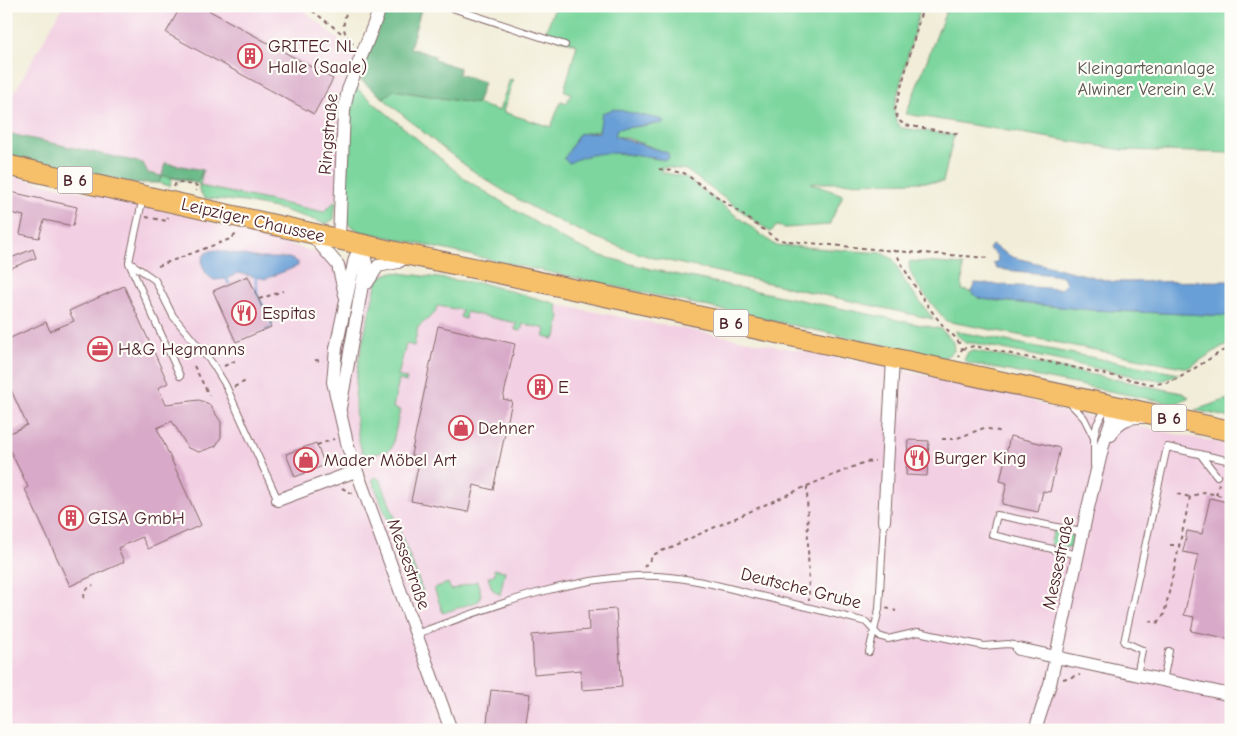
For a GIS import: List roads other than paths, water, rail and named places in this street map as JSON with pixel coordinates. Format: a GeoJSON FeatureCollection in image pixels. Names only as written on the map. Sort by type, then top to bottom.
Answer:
{"type":"FeatureCollection","features":[{"type":"Feature","properties":{"kind":"main road","name":"Leipziger Chaussee"},"geometry":{"type":"LineString","coordinates":[[6,165],[144,194],[362,245]]}},
{"type":"Feature","properties":{"kind":"main road","name":"B 6"},"geometry":{"type":"LineString","coordinates":[[362,245],[498,272],[1231,431]]}},
{"type":"Feature","properties":{"kind":"street","name":"Ringstraße"},"geometry":{"type":"LineString","coordinates":[[339,240],[344,110],[348,90],[381,6]]}},
{"type":"Feature","properties":{"kind":"street","name":"Messestraße"},"geometry":{"type":"LineString","coordinates":[[311,234],[338,265],[346,300]]}},
{"type":"Feature","properties":{"kind":"street","name":"Messestraße"},"geometry":{"type":"LineString","coordinates":[[362,245],[355,258],[336,348],[335,397],[340,408],[348,448],[356,471],[451,730]]}},
{"type":"Feature","properties":{"kind":"street","name":"Messestraße"},"geometry":{"type":"LineString","coordinates":[[340,408],[362,294],[366,263],[362,245]]}},
{"type":"Feature","properties":{"kind":"street","name":"Messestraße"},"geometry":{"type":"LineString","coordinates":[[362,294],[378,266],[398,262],[409,255]]}},
{"type":"Feature","properties":{"kind":"street"},"geometry":{"type":"LineString","coordinates":[[884,520],[893,359]]}},
{"type":"Feature","properties":{"kind":"street","name":"Messestraße"},"geometry":{"type":"LineString","coordinates":[[1035,730],[1045,704],[1082,532],[1095,477],[1112,419],[1112,412],[1108,405]]}},
{"type":"Feature","properties":{"kind":"street"},"geometry":{"type":"LineString","coordinates":[[1095,477],[1104,461],[1112,432],[1121,422],[1138,417],[1172,418]]}},
{"type":"Feature","properties":{"kind":"street"},"geometry":{"type":"LineString","coordinates":[[278,500],[356,471]]}},
{"type":"Feature","properties":{"kind":"street","name":"Deutsche Grube"},"geometry":{"type":"LineString","coordinates":[[1018,649],[1231,695]]}},
{"type":"Feature","properties":{"kind":"lane"},"geometry":{"type":"LineString","coordinates":[[446,6],[564,45]]}},
{"type":"Feature","properties":{"kind":"lane"},"geometry":{"type":"LineString","coordinates":[[144,194],[129,262],[180,376]]}},
{"type":"Feature","properties":{"kind":"lane"},"geometry":{"type":"LineString","coordinates":[[129,262],[155,280],[173,316],[212,363],[225,384],[278,500]]}},
{"type":"Feature","properties":{"kind":"lane"},"geometry":{"type":"LineString","coordinates":[[1064,395],[1073,408],[1084,418],[1094,438]]}},
{"type":"Feature","properties":{"kind":"lane"},"geometry":{"type":"LineString","coordinates":[[1095,477],[1094,438],[1097,424],[1108,405]]}},
{"type":"Feature","properties":{"kind":"lane"},"geometry":{"type":"LineString","coordinates":[[1136,675],[1142,650],[1124,642],[1167,447],[1231,461]]}},
{"type":"Feature","properties":{"kind":"lane"},"geometry":{"type":"LineString","coordinates":[[1200,454],[1217,476]]}},
{"type":"Feature","properties":{"kind":"lane"},"geometry":{"type":"LineString","coordinates":[[1078,555],[992,535],[997,515],[1082,532]]}},
{"type":"Feature","properties":{"kind":"lane"},"geometry":{"type":"LineString","coordinates":[[870,652],[879,609],[884,520]]}},
{"type":"Feature","properties":{"kind":"lane","name":"Deutsche Grube"},"geometry":{"type":"LineString","coordinates":[[416,634],[531,593],[582,582],[636,576],[675,578],[715,584],[866,622],[875,629],[879,636],[888,639],[918,632],[984,646],[1014,645],[1018,649]]}},
{"type":"Feature","properties":{"kind":"lane"},"geometry":{"type":"LineString","coordinates":[[1163,681],[1169,651]]}},
{"type":"Feature","properties":{"kind":"water"},"geometry":{"type":"Polygon","coordinates":[[[614,109],[663,120],[663,123],[617,129],[615,136],[668,153],[669,158],[666,160],[629,154],[605,153],[581,158],[569,163],[564,159],[579,134],[599,132],[602,113],[614,109]]]}},
{"type":"Feature","properties":{"kind":"water"},"geometry":{"type":"Polygon","coordinates":[[[992,245],[1012,257],[1114,282],[1231,281],[1231,316],[1092,310],[980,299],[971,292],[975,283],[1061,289],[1066,283],[1063,276],[997,269],[993,263],[998,261],[997,255],[989,249],[992,245]]]}},
{"type":"Feature","properties":{"kind":"water"},"geometry":{"type":"Polygon","coordinates":[[[215,250],[259,258],[289,258],[298,262],[298,266],[265,279],[238,273],[227,279],[214,280],[203,268],[202,263],[205,254],[215,250]]]}},
{"type":"Feature","properties":{"kind":"waterway"},"geometry":{"type":"LineString","coordinates":[[256,277],[257,295],[272,323],[269,328],[260,330]]}},
{"type":"Feature","properties":{"kind":"waterway"},"geometry":{"type":"LineString","coordinates":[[227,279],[230,287]]}},
{"type":"Feature","properties":{"kind":"place","name":"GRITEC NL Halle (Saale)"},"geometry":{"type":"Point","coordinates":[250,56]}},
{"type":"Feature","properties":{"kind":"place","name":"Espitas"},"geometry":{"type":"Point","coordinates":[244,313]}},
{"type":"Feature","properties":{"kind":"place","name":"H&G Hegmanns"},"geometry":{"type":"Point","coordinates":[100,349]}},
{"type":"Feature","properties":{"kind":"place","name":"E"},"geometry":{"type":"Point","coordinates":[540,387]}},
{"type":"Feature","properties":{"kind":"place","name":"Dehner"},"geometry":{"type":"Point","coordinates":[461,428]}},
{"type":"Feature","properties":{"kind":"place","name":"Burger King"},"geometry":{"type":"Point","coordinates":[917,458]}},
{"type":"Feature","properties":{"kind":"place","name":"Mader Möbel Art"},"geometry":{"type":"Point","coordinates":[306,460]}},
{"type":"Feature","properties":{"kind":"place","name":"GISA GmbH"},"geometry":{"type":"Point","coordinates":[71,518]}},
{"type":"Feature","properties":{"kind":"park label","name":"Kleingartenanlage Alwiner Verein e.V."},"geometry":{"type":"Point","coordinates":[1146,78]}}]}
